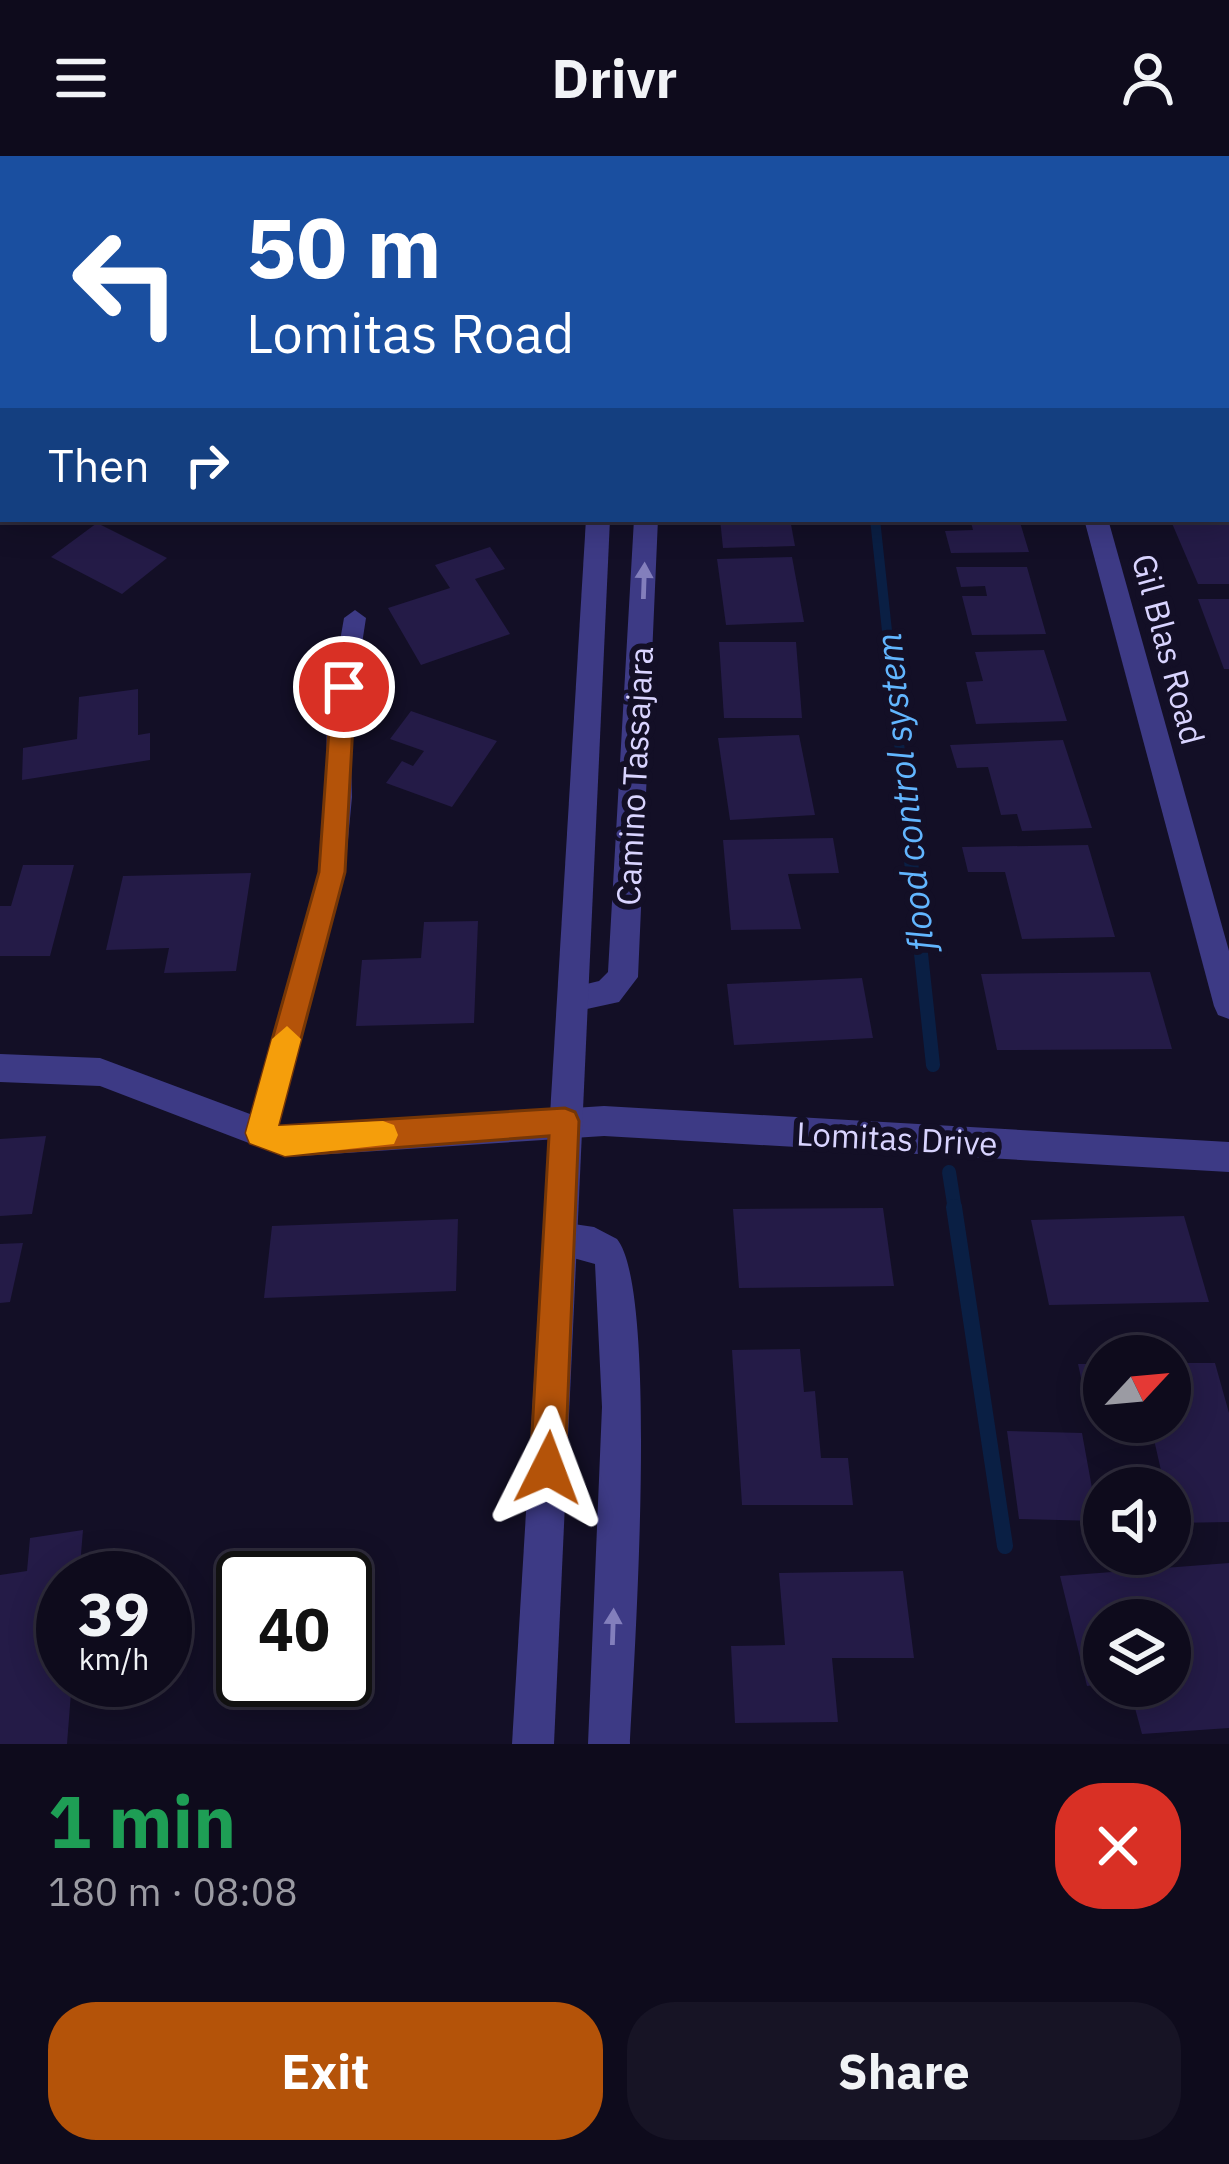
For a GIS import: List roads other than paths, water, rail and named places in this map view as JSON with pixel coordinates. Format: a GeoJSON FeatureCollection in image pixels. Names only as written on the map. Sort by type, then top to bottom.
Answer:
{"type":"FeatureCollection","features":[{"type":"Feature","properties":{"kind":"street","name":"Camino Tassajara"},"geometry":{"type":"LineString","coordinates":[[533,1744],[598,522]]}},
{"type":"Feature","properties":{"kind":"street","name":"Camino Tassajara"},"geometry":{"type":"LineString","coordinates":[[573,999],[608,993],[623,976],[646,522]]}},
{"type":"Feature","properties":{"kind":"street","name":"Gil Blas Road"},"geometry":{"type":"LineString","coordinates":[[1097,522],[1229,1006]]}},
{"type":"Feature","properties":{"kind":"street","name":"Lomitas Drive"},"geometry":{"type":"LineString","coordinates":[[0,1068],[100,1072],[285,1142],[565,1121],[1229,1157]]}},
{"type":"Feature","properties":{"kind":"street"},"geometry":{"type":"LineString","coordinates":[[560,1239],[596,1243],[612,1258],[617,1278],[620,1400],[610,1744]]}},
{"type":"Feature","properties":{"kind":"lane"},"geometry":{"type":"LineString","coordinates":[[261,1133],[332,872],[340,797],[338,721],[355,618]]}},
{"type":"Feature","properties":{"kind":"waterway","name":"flood control system"},"geometry":{"type":"LineString","coordinates":[[875,522],[903,780]]}},
{"type":"Feature","properties":{"kind":"waterway","name":"flood control system"},"geometry":{"type":"LineString","coordinates":[[902,777],[933,1065]]}},
{"type":"Feature","properties":{"kind":"waterway","name":"flood control system"},"geometry":{"type":"LineString","coordinates":[[949,1172],[955,1210]]}},
{"type":"Feature","properties":{"kind":"waterway","name":"flood control system"},"geometry":{"type":"LineString","coordinates":[[954,1207],[1005,1546]]}}]}
